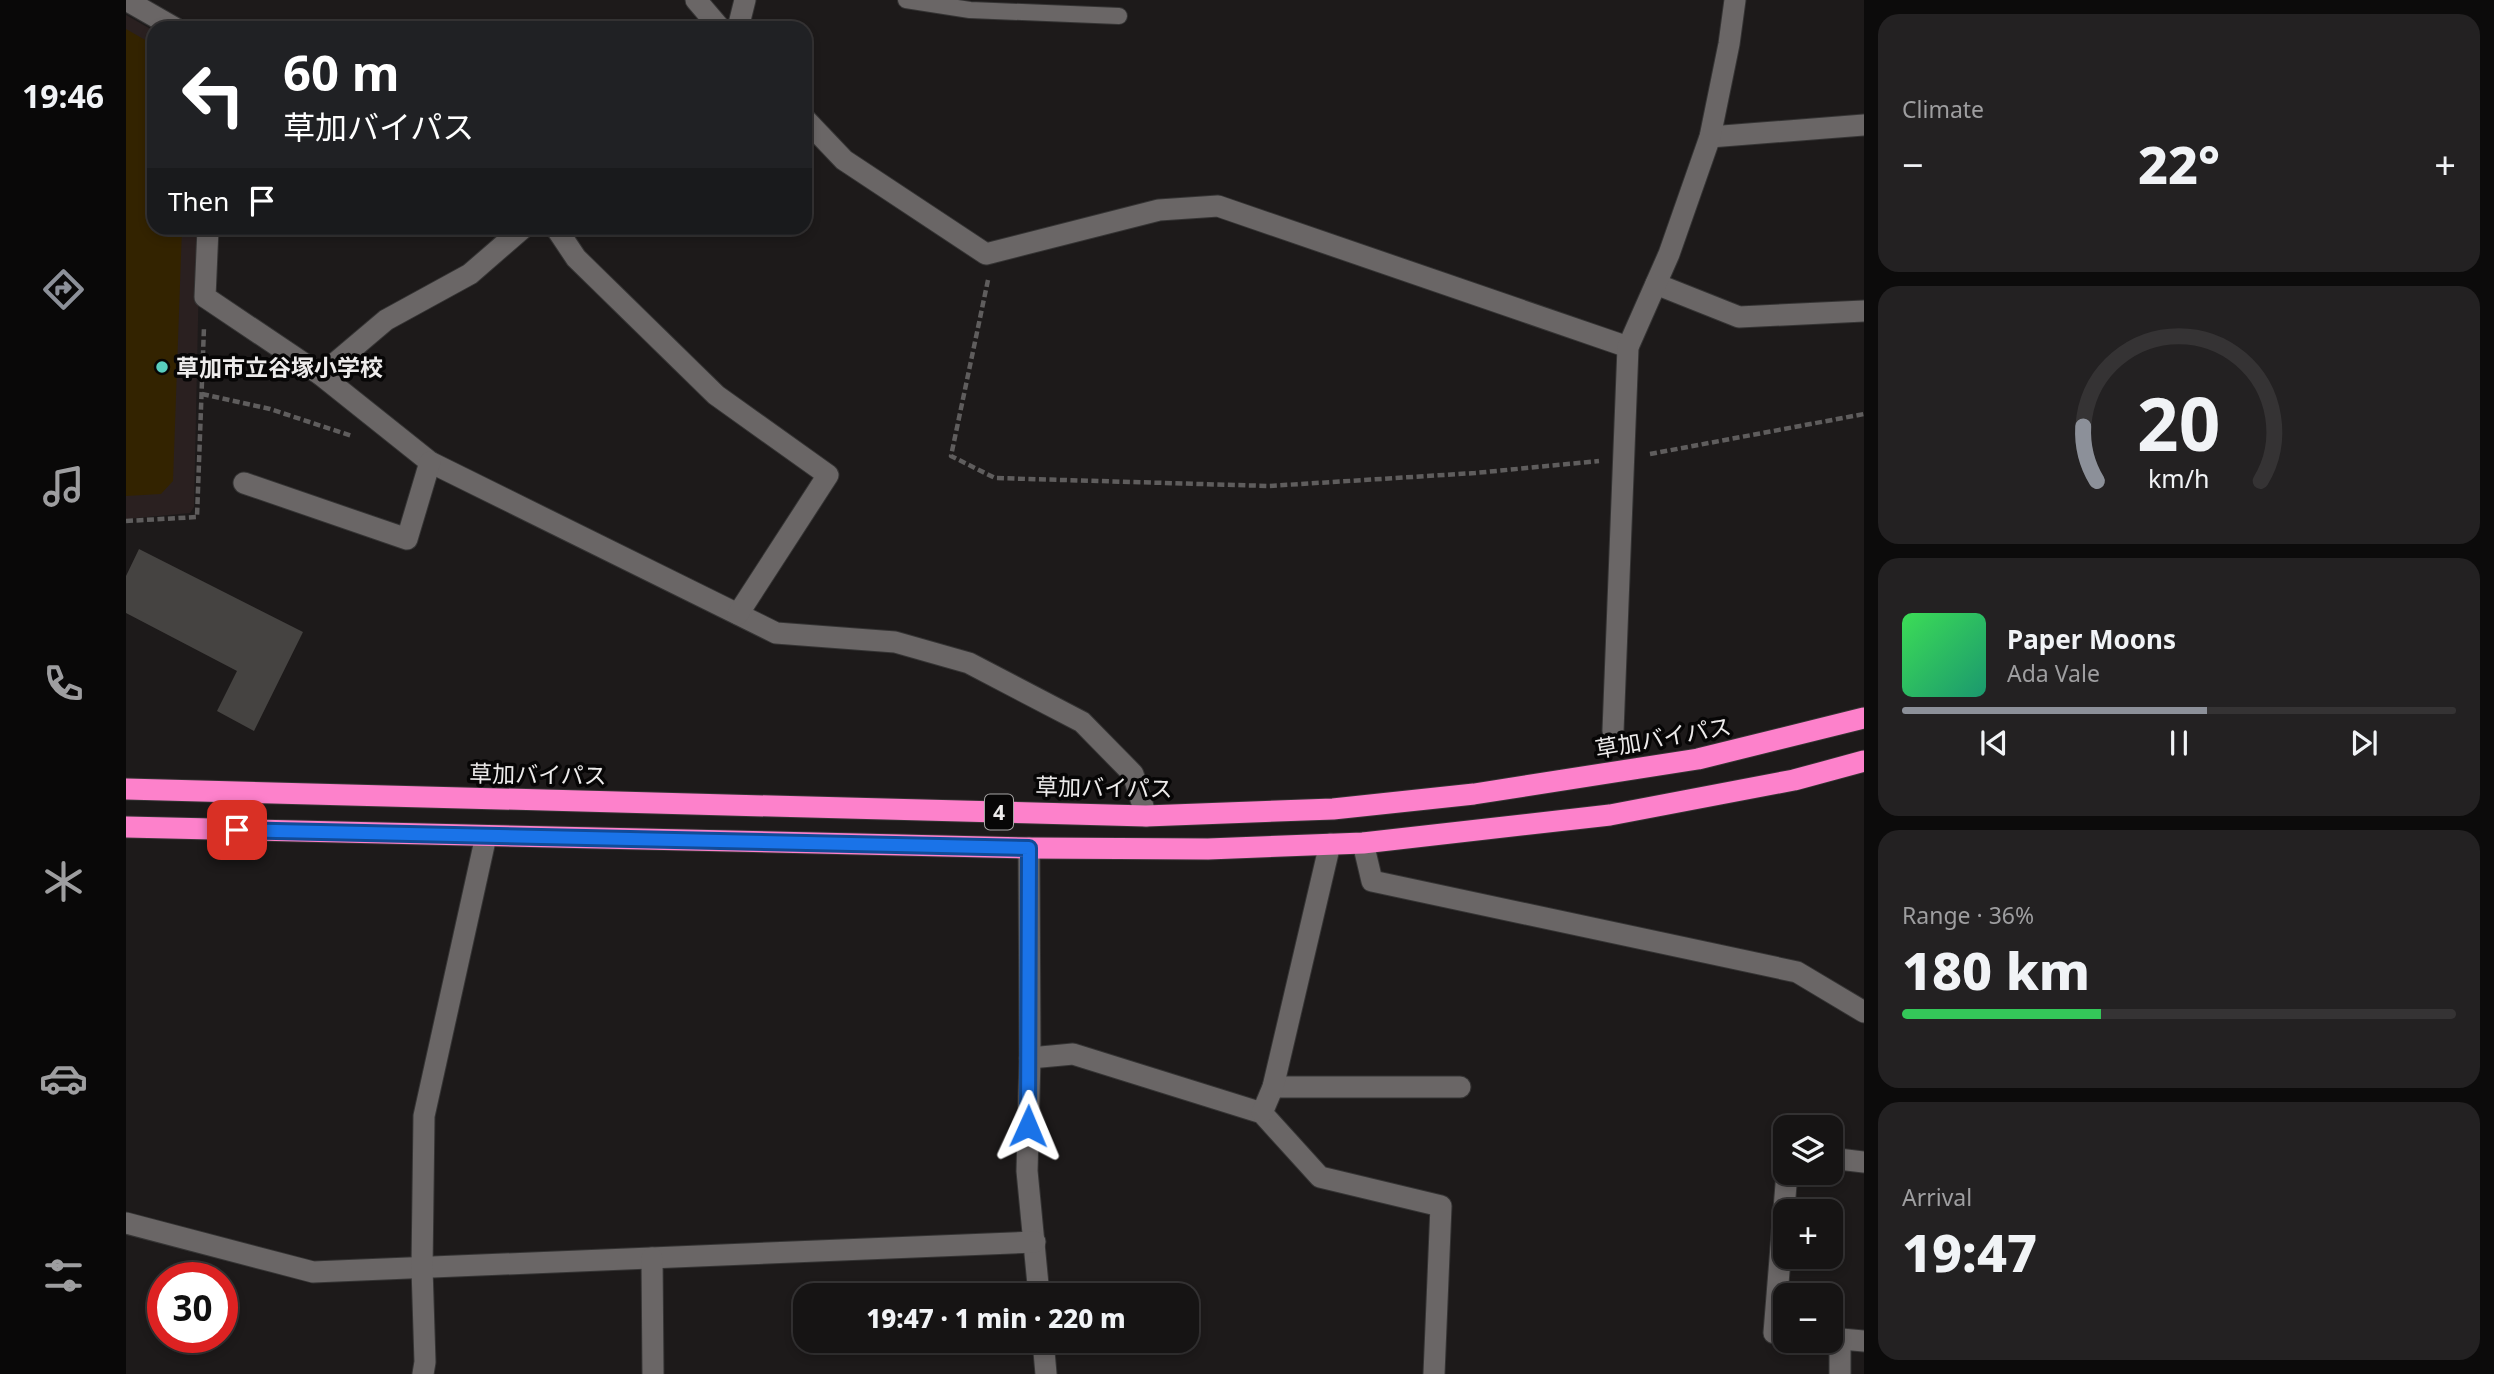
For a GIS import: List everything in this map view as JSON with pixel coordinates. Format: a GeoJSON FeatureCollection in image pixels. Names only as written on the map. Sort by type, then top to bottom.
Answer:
{"type":"FeatureCollection","features":[{"type":"Feature","properties":{"kind":"highway","name":"草加バイパス"},"geometry":{"type":"LineString","coordinates":[[126,789],[1146,816],[1333,809],[1474,794],[1698,759],[1864,718]]}},
{"type":"Feature","properties":{"kind":"highway","name":"4"},"geometry":{"type":"LineString","coordinates":[[126,827],[1029,848],[1208,849],[1363,843],[1610,815],[1794,779],[1864,761]]}},
{"type":"Feature","properties":{"kind":"street"},"geometry":{"type":"LineString","coordinates":[[696,0],[714,21]]}},
{"type":"Feature","properties":{"kind":"street"},"geometry":{"type":"LineString","coordinates":[[740,21],[745,0]]}},
{"type":"Feature","properties":{"kind":"street"},"geometry":{"type":"LineString","coordinates":[[1613,731],[1628,347],[1669,254],[1710,137],[1735,0]]}},
{"type":"Feature","properties":{"kind":"street"},"geometry":{"type":"LineString","coordinates":[[126,1],[162,21]]}},
{"type":"Feature","properties":{"kind":"street"},"geometry":{"type":"LineString","coordinates":[[1710,137],[1864,125]]}},
{"type":"Feature","properties":{"kind":"street"},"geometry":{"type":"LineString","coordinates":[[812,126],[844,160],[986,254],[1159,210],[1218,206],[1628,347]]}},
{"type":"Feature","properties":{"kind":"street"},"geometry":{"type":"LineString","coordinates":[[208,235],[205,297],[321,375],[430,462],[776,633],[895,642],[969,663],[1082,722],[1133,774],[1146,816]]}},
{"type":"Feature","properties":{"kind":"street"},"geometry":{"type":"LineString","coordinates":[[321,375],[386,320],[470,274],[515,235]]}},
{"type":"Feature","properties":{"kind":"street"},"geometry":{"type":"LineString","coordinates":[[561,235],[576,258],[716,395],[828,475],[738,614]]}},
{"type":"Feature","properties":{"kind":"street"},"geometry":{"type":"LineString","coordinates":[[1656,284],[1740,317],[1864,311]]}},
{"type":"Feature","properties":{"kind":"street"},"geometry":{"type":"LineString","coordinates":[[244,483],[407,539],[430,462]]}},
{"type":"Feature","properties":{"kind":"street"},"geometry":{"type":"LineString","coordinates":[[423,1374],[424,1116],[486,836]]}},
{"type":"Feature","properties":{"kind":"street"},"geometry":{"type":"LineString","coordinates":[[1363,843],[1372,881],[1797,972],[1864,1012]]}},
{"type":"Feature","properties":{"kind":"street"},"geometry":{"type":"LineString","coordinates":[[1262,1113],[1273,1087],[1330,844]]}},
{"type":"Feature","properties":{"kind":"street"},"geometry":{"type":"LineString","coordinates":[[1029,848],[1030,1058],[1027,1171],[1038,1283]]}},
{"type":"Feature","properties":{"kind":"street"},"geometry":{"type":"LineString","coordinates":[[1030,1058],[1073,1054],[1262,1113],[1320,1177],[1441,1206],[1434,1374]]}},
{"type":"Feature","properties":{"kind":"street"},"geometry":{"type":"LineString","coordinates":[[1273,1087],[1460,1087]]}},
{"type":"Feature","properties":{"kind":"street"},"geometry":{"type":"LineString","coordinates":[[1843,1160],[1864,1162]]}},
{"type":"Feature","properties":{"kind":"street"},"geometry":{"type":"LineString","coordinates":[[1777,1283],[1786,1185]]}},
{"type":"Feature","properties":{"kind":"street"},"geometry":{"type":"LineString","coordinates":[[126,1223],[313,1272],[1035,1242]]}},
{"type":"Feature","properties":{"kind":"street"},"geometry":{"type":"LineString","coordinates":[[652,1258],[653,1374]]}},
{"type":"Feature","properties":{"kind":"street"},"geometry":{"type":"LineString","coordinates":[[1843,1340],[1864,1341]]}},
{"type":"Feature","properties":{"kind":"street"},"geometry":{"type":"LineString","coordinates":[[1045,1353],[1046,1374]]}},
{"type":"Feature","properties":{"kind":"street"},"geometry":{"type":"LineString","coordinates":[[1837,1353],[1840,1374]]}},
{"type":"Feature","properties":{"kind":"lane"},"geometry":{"type":"LineString","coordinates":[[906,0],[970,10],[1119,16]]}},
{"type":"Feature","properties":{"kind":"path"},"geometry":{"type":"LineString","coordinates":[[994,252],[951,456],[995,478],[1269,486],[1475,473],[1623,459],[1864,414]]}},
{"type":"Feature","properties":{"kind":"path"},"geometry":{"type":"LineString","coordinates":[[126,521],[197,517],[205,297]]}},
{"type":"Feature","properties":{"kind":"path"},"geometry":{"type":"LineString","coordinates":[[202,394],[270,409],[356,437]]}},
{"type":"Feature","properties":{"kind":"shaded area","name":"草加市立谷塚小学校"},"geometry":{"type":"Polygon","coordinates":[[[126,15],[147,27],[147,235],[200,235],[194,507],[190,513],[126,519],[126,15]]]}},
{"type":"Feature","properties":{"kind":"shaded area","name":"草加市立谷塚小学校"},"geometry":{"type":"Polygon","coordinates":[[[126,29],[147,41],[147,235],[182,235],[173,481],[161,494],[126,496],[126,29]]]}},
{"type":"Feature","properties":{"kind":"building"},"geometry":{"type":"Polygon","coordinates":[[[139,549],[303,632],[254,731],[217,711],[237,671],[126,613],[126,576],[139,549]]]}},
{"type":"Feature","properties":{"kind":"place","name":"草加市立谷塚小学校"},"geometry":{"type":"Point","coordinates":[162,367]}},
{"type":"Feature","properties":{"kind":"route"},"geometry":{"type":"LineString","coordinates":[[237,830],[1029,848],[1028,1126]]}}]}
